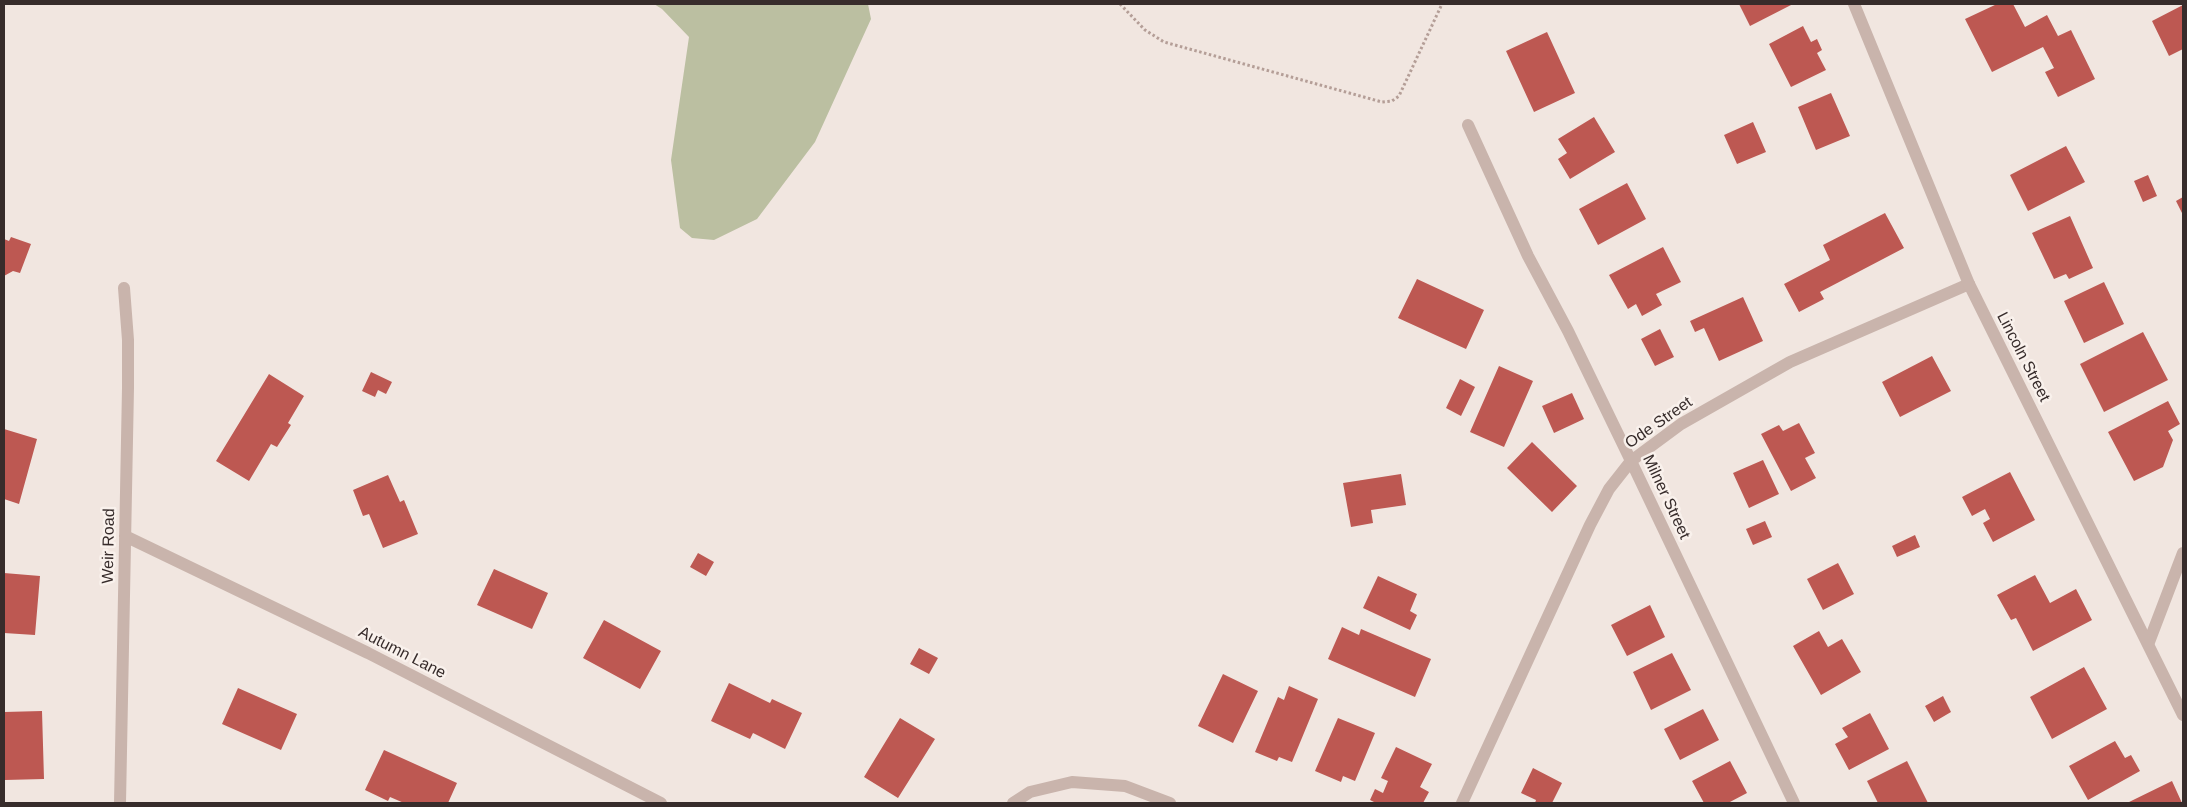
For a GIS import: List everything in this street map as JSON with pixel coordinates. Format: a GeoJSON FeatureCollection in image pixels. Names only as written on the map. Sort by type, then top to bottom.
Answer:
{"type":"FeatureCollection","features":[{"type":"Feature","properties":{"kind":"street","name":"Lincoln Street"},"geometry":{"type":"LineString","coordinates":[[1854,4],[1968,284],[2149,642],[2183,715]]}},
{"type":"Feature","properties":{"kind":"street","name":"Milner Street"},"geometry":{"type":"LineString","coordinates":[[1468,125],[1528,256],[1568,331],[1794,803]]}},
{"type":"Feature","properties":{"kind":"street","name":"Ode Street"},"geometry":{"type":"LineString","coordinates":[[1462,803],[1590,525],[1609,489],[1631,461],[1681,424],[1790,362],[1968,284]]}},
{"type":"Feature","properties":{"kind":"street","name":"Weir Road"},"geometry":{"type":"LineString","coordinates":[[120,803],[128,340],[124,288]]}},
{"type":"Feature","properties":{"kind":"street","name":"Autumn Lane"},"geometry":{"type":"LineString","coordinates":[[125,536],[368,653],[662,803]]}},
{"type":"Feature","properties":{"kind":"street"},"geometry":{"type":"LineString","coordinates":[[2149,642],[2183,554]]}},
{"type":"Feature","properties":{"kind":"street"},"geometry":{"type":"LineString","coordinates":[[1013,803],[1030,792],[1072,782],[1125,786],[1170,803]]}},
{"type":"Feature","properties":{"kind":"path"},"geometry":{"type":"LineString","coordinates":[[1120,4],[1145,30],[1164,42],[1382,102],[1392,101],[1399,96],[1442,4]]}},
{"type":"Feature","properties":{"kind":"green space"},"geometry":{"type":"Polygon","coordinates":[[[654,4],[868,4],[871,19],[815,142],[757,219],[714,240],[692,238],[680,228],[671,160],[689,37],[662,9],[654,4]]]}},
{"type":"Feature","properties":{"kind":"building"},"geometry":{"type":"Polygon","coordinates":[[[1739,4],[1793,4],[1750,26],[1739,4]]]}},
{"type":"Feature","properties":{"kind":"building"},"geometry":{"type":"Polygon","coordinates":[[[1997,4],[2013,4],[2025,27],[2047,15],[2058,36],[2071,30],[2095,79],[2058,97],[2045,72],[2054,68],[2043,47],[1992,72],[1965,19],[1997,4]]]}},
{"type":"Feature","properties":{"kind":"building"},"geometry":{"type":"Polygon","coordinates":[[[2183,5],[2183,49],[2169,56],[2152,21],[2183,5]]]}},
{"type":"Feature","properties":{"kind":"building"},"geometry":{"type":"Polygon","coordinates":[[[1803,26],[1811,42],[1817,39],[1822,50],[1817,53],[1826,70],[1791,87],[1769,44],[1803,26]]]}},
{"type":"Feature","properties":{"kind":"building"},"geometry":{"type":"Polygon","coordinates":[[[1547,32],[1575,93],[1534,112],[1506,51],[1547,32]]]}},
{"type":"Feature","properties":{"kind":"building"},"geometry":{"type":"Polygon","coordinates":[[[1831,93],[1850,136],[1816,150],[1798,107],[1831,93]]]}},
{"type":"Feature","properties":{"kind":"building"},"geometry":{"type":"Polygon","coordinates":[[[1594,117],[1615,152],[1570,179],[1558,159],[1567,153],[1558,139],[1594,117]]]}},
{"type":"Feature","properties":{"kind":"building"},"geometry":{"type":"Polygon","coordinates":[[[1753,122],[1766,152],[1737,164],[1724,135],[1753,122]]]}},
{"type":"Feature","properties":{"kind":"building"},"geometry":{"type":"Polygon","coordinates":[[[2066,146],[2085,182],[2028,211],[2010,175],[2066,146]]]}},
{"type":"Feature","properties":{"kind":"building"},"geometry":{"type":"Polygon","coordinates":[[[2148,175],[2157,196],[2143,202],[2134,181],[2148,175]]]}},
{"type":"Feature","properties":{"kind":"building"},"geometry":{"type":"Polygon","coordinates":[[[1627,183],[1646,219],[1598,245],[1579,209],[1627,183]]]}},
{"type":"Feature","properties":{"kind":"building"},"geometry":{"type":"Polygon","coordinates":[[[2183,197],[2183,215],[2176,201],[2183,197]]]}},
{"type":"Feature","properties":{"kind":"building"},"geometry":{"type":"Polygon","coordinates":[[[1885,213],[1904,248],[1820,292],[1824,299],[1799,312],[1784,284],[1830,260],[1823,245],[1885,213]]]}},
{"type":"Feature","properties":{"kind":"building"},"geometry":{"type":"Polygon","coordinates":[[[2070,216],[2093,268],[2069,279],[2066,274],[2054,279],[2032,233],[2070,216]]]}},
{"type":"Feature","properties":{"kind":"building"},"geometry":{"type":"Polygon","coordinates":[[[11,237],[31,244],[20,273],[13,271],[4,276],[4,239],[9,241],[11,237]]]}},
{"type":"Feature","properties":{"kind":"building"},"geometry":{"type":"Polygon","coordinates":[[[1663,247],[1681,282],[1656,294],[1662,305],[1642,316],[1636,304],[1628,309],[1609,275],[1663,247]]]}},
{"type":"Feature","properties":{"kind":"building"},"geometry":{"type":"Polygon","coordinates":[[[1417,279],[1484,310],[1466,349],[1398,318],[1417,279]]]}},
{"type":"Feature","properties":{"kind":"building"},"geometry":{"type":"Polygon","coordinates":[[[2104,282],[2124,324],[2084,343],[2064,301],[2104,282]]]}},
{"type":"Feature","properties":{"kind":"building"},"geometry":{"type":"Polygon","coordinates":[[[1743,297],[1763,341],[1719,361],[1704,328],[1695,332],[1690,321],[1743,297]]]}},
{"type":"Feature","properties":{"kind":"building"},"geometry":{"type":"Polygon","coordinates":[[[1660,329],[1674,357],[1655,366],[1641,339],[1660,329]]]}},
{"type":"Feature","properties":{"kind":"building"},"geometry":{"type":"Polygon","coordinates":[[[2143,332],[2168,380],[2104,412],[2080,364],[2143,332]]]}},
{"type":"Feature","properties":{"kind":"building"},"geometry":{"type":"Polygon","coordinates":[[[1932,356],[1951,391],[1900,417],[1882,382],[1932,356]]]}},
{"type":"Feature","properties":{"kind":"building"},"geometry":{"type":"Polygon","coordinates":[[[1499,366],[1533,381],[1504,447],[1470,432],[1499,366]]]}},
{"type":"Feature","properties":{"kind":"building"},"geometry":{"type":"Polygon","coordinates":[[[371,372],[392,382],[386,394],[378,390],[375,397],[362,391],[371,372]]]}},
{"type":"Feature","properties":{"kind":"building"},"geometry":{"type":"Polygon","coordinates":[[[269,374],[304,396],[288,423],[291,425],[277,447],[271,444],[249,481],[216,461],[269,374]]]}},
{"type":"Feature","properties":{"kind":"building"},"geometry":{"type":"Polygon","coordinates":[[[1460,379],[1475,387],[1461,416],[1446,408],[1460,379]]]}},
{"type":"Feature","properties":{"kind":"building"},"geometry":{"type":"Polygon","coordinates":[[[1572,393],[1584,419],[1554,433],[1542,406],[1572,393]]]}},
{"type":"Feature","properties":{"kind":"building"},"geometry":{"type":"Polygon","coordinates":[[[2168,401],[2180,424],[2168,431],[2173,440],[2163,467],[2134,481],[2108,432],[2168,401]]]}},
{"type":"Feature","properties":{"kind":"building"},"geometry":{"type":"Polygon","coordinates":[[[1799,423],[1815,453],[1805,458],[1816,478],[1791,491],[1761,434],[1779,425],[1783,431],[1799,423]]]}},
{"type":"Feature","properties":{"kind":"building"},"geometry":{"type":"Polygon","coordinates":[[[4,429],[37,439],[19,504],[4,499],[4,429]]]}},
{"type":"Feature","properties":{"kind":"building"},"geometry":{"type":"Polygon","coordinates":[[[1532,442],[1577,486],[1552,512],[1507,468],[1532,442]]]}},
{"type":"Feature","properties":{"kind":"building"},"geometry":{"type":"Polygon","coordinates":[[[1763,460],[1779,494],[1749,508],[1733,473],[1763,460]]]}},
{"type":"Feature","properties":{"kind":"building"},"geometry":{"type":"Polygon","coordinates":[[[2010,472],[2035,520],[1993,542],[1983,523],[1990,519],[1985,509],[1972,516],[1962,497],[2010,472]]]}},
{"type":"Feature","properties":{"kind":"building"},"geometry":{"type":"Polygon","coordinates":[[[1401,474],[1406,505],[1371,510],[1373,523],[1351,527],[1343,483],[1401,474]]]}},
{"type":"Feature","properties":{"kind":"building"},"geometry":{"type":"Polygon","coordinates":[[[388,475],[400,502],[404,500],[418,534],[383,548],[369,514],[363,516],[353,490],[388,475]]]}},
{"type":"Feature","properties":{"kind":"building"},"geometry":{"type":"Polygon","coordinates":[[[1765,521],[1772,537],[1753,545],[1746,529],[1765,521]]]}},
{"type":"Feature","properties":{"kind":"building"},"geometry":{"type":"Polygon","coordinates":[[[1915,535],[1920,547],[1897,557],[1892,546],[1915,535]]]}},
{"type":"Feature","properties":{"kind":"building"},"geometry":{"type":"Polygon","coordinates":[[[698,553],[714,562],[706,576],[690,567],[698,553]]]}},
{"type":"Feature","properties":{"kind":"building"},"geometry":{"type":"Polygon","coordinates":[[[1838,563],[1854,594],[1823,610],[1807,579],[1838,563]]]}},
{"type":"Feature","properties":{"kind":"building"},"geometry":{"type":"Polygon","coordinates":[[[494,569],[548,593],[532,629],[477,605],[494,569]]]}},
{"type":"Feature","properties":{"kind":"building"},"geometry":{"type":"Polygon","coordinates":[[[4,573],[40,576],[35,635],[4,633],[4,573]]]}},
{"type":"Feature","properties":{"kind":"building"},"geometry":{"type":"Polygon","coordinates":[[[2035,575],[2050,603],[2076,589],[2092,620],[2033,651],[2016,618],[2011,620],[1997,595],[2035,575]]]}},
{"type":"Feature","properties":{"kind":"building"},"geometry":{"type":"Polygon","coordinates":[[[1378,576],[1417,594],[1410,611],[1417,615],[1410,630],[1363,608],[1378,576]]]}},
{"type":"Feature","properties":{"kind":"building"},"geometry":{"type":"Polygon","coordinates":[[[1650,605],[1665,637],[1627,656],[1611,625],[1650,605]]]}},
{"type":"Feature","properties":{"kind":"building"},"geometry":{"type":"Polygon","coordinates":[[[604,620],[661,651],[640,689],[583,658],[604,620]]]}},
{"type":"Feature","properties":{"kind":"building"},"geometry":{"type":"Polygon","coordinates":[[[1342,627],[1359,635],[1361,629],[1431,659],[1415,697],[1328,659],[1342,627]]]}},
{"type":"Feature","properties":{"kind":"building"},"geometry":{"type":"Polygon","coordinates":[[[1819,631],[1828,647],[1842,639],[1861,672],[1821,695],[1793,646],[1819,631]]]}},
{"type":"Feature","properties":{"kind":"building"},"geometry":{"type":"Polygon","coordinates":[[[919,648],[938,658],[929,674],[910,664],[919,648]]]}},
{"type":"Feature","properties":{"kind":"building"},"geometry":{"type":"Polygon","coordinates":[[[1672,653],[1691,690],[1651,710],[1633,672],[1672,653]]]}},
{"type":"Feature","properties":{"kind":"building"},"geometry":{"type":"Polygon","coordinates":[[[2084,667],[2107,709],[2052,739],[2030,697],[2084,667]]]}},
{"type":"Feature","properties":{"kind":"building"},"geometry":{"type":"Polygon","coordinates":[[[1223,674],[1258,691],[1233,743],[1198,726],[1223,674]]]}},
{"type":"Feature","properties":{"kind":"building"},"geometry":{"type":"Polygon","coordinates":[[[729,683],[770,703],[772,699],[802,713],[785,749],[753,733],[750,739],[711,721],[729,683]]]}},
{"type":"Feature","properties":{"kind":"building"},"geometry":{"type":"Polygon","coordinates":[[[1289,686],[1318,699],[1292,762],[1279,757],[1277,761],[1255,752],[1278,697],[1284,700],[1289,686]]]}},
{"type":"Feature","properties":{"kind":"building"},"geometry":{"type":"Polygon","coordinates":[[[238,688],[297,714],[281,750],[222,724],[238,688]]]}},
{"type":"Feature","properties":{"kind":"building"},"geometry":{"type":"Polygon","coordinates":[[[1943,696],[1951,712],[1934,722],[1925,706],[1943,696]]]}},
{"type":"Feature","properties":{"kind":"building"},"geometry":{"type":"Polygon","coordinates":[[[1703,709],[1719,740],[1680,760],[1664,729],[1703,709]]]}},
{"type":"Feature","properties":{"kind":"building"},"geometry":{"type":"Polygon","coordinates":[[[42,711],[44,779],[5,780],[4,712],[42,711]]]}},
{"type":"Feature","properties":{"kind":"building"},"geometry":{"type":"Polygon","coordinates":[[[1870,713],[1889,749],[1849,770],[1835,744],[1848,737],[1842,728],[1870,713]]]}},
{"type":"Feature","properties":{"kind":"building"},"geometry":{"type":"Polygon","coordinates":[[[900,718],[935,739],[898,798],[864,777],[900,718]]]}},
{"type":"Feature","properties":{"kind":"building"},"geometry":{"type":"Polygon","coordinates":[[[1338,718],[1375,733],[1355,781],[1343,776],[1341,782],[1315,771],[1338,718]]]}},
{"type":"Feature","properties":{"kind":"building"},"geometry":{"type":"Polygon","coordinates":[[[2115,741],[2125,758],[2131,755],[2140,771],[2088,800],[2069,766],[2115,741]]]}},
{"type":"Feature","properties":{"kind":"building"},"geometry":{"type":"Polygon","coordinates":[[[1396,747],[1432,764],[1420,787],[1429,792],[1423,803],[1376,803],[1370,800],[1375,789],[1383,793],[1388,781],[1381,778],[1396,747]]]}},
{"type":"Feature","properties":{"kind":"building"},"geometry":{"type":"Polygon","coordinates":[[[384,750],[457,783],[448,803],[404,803],[390,797],[388,801],[365,790],[384,750]]]}},
{"type":"Feature","properties":{"kind":"building"},"geometry":{"type":"Polygon","coordinates":[[[1730,761],[1747,793],[1728,803],[1704,803],[1692,781],[1730,761]]]}},
{"type":"Feature","properties":{"kind":"building"},"geometry":{"type":"Polygon","coordinates":[[[1907,761],[1928,803],[1878,803],[1867,781],[1907,761]]]}},
{"type":"Feature","properties":{"kind":"building"},"geometry":{"type":"Polygon","coordinates":[[[1533,768],[1562,783],[1552,803],[1535,803],[1536,800],[1521,793],[1533,768]]]}},
{"type":"Feature","properties":{"kind":"building"},"geometry":{"type":"Polygon","coordinates":[[[2172,781],[2182,803],[2127,803],[2172,781]]]}}]}
